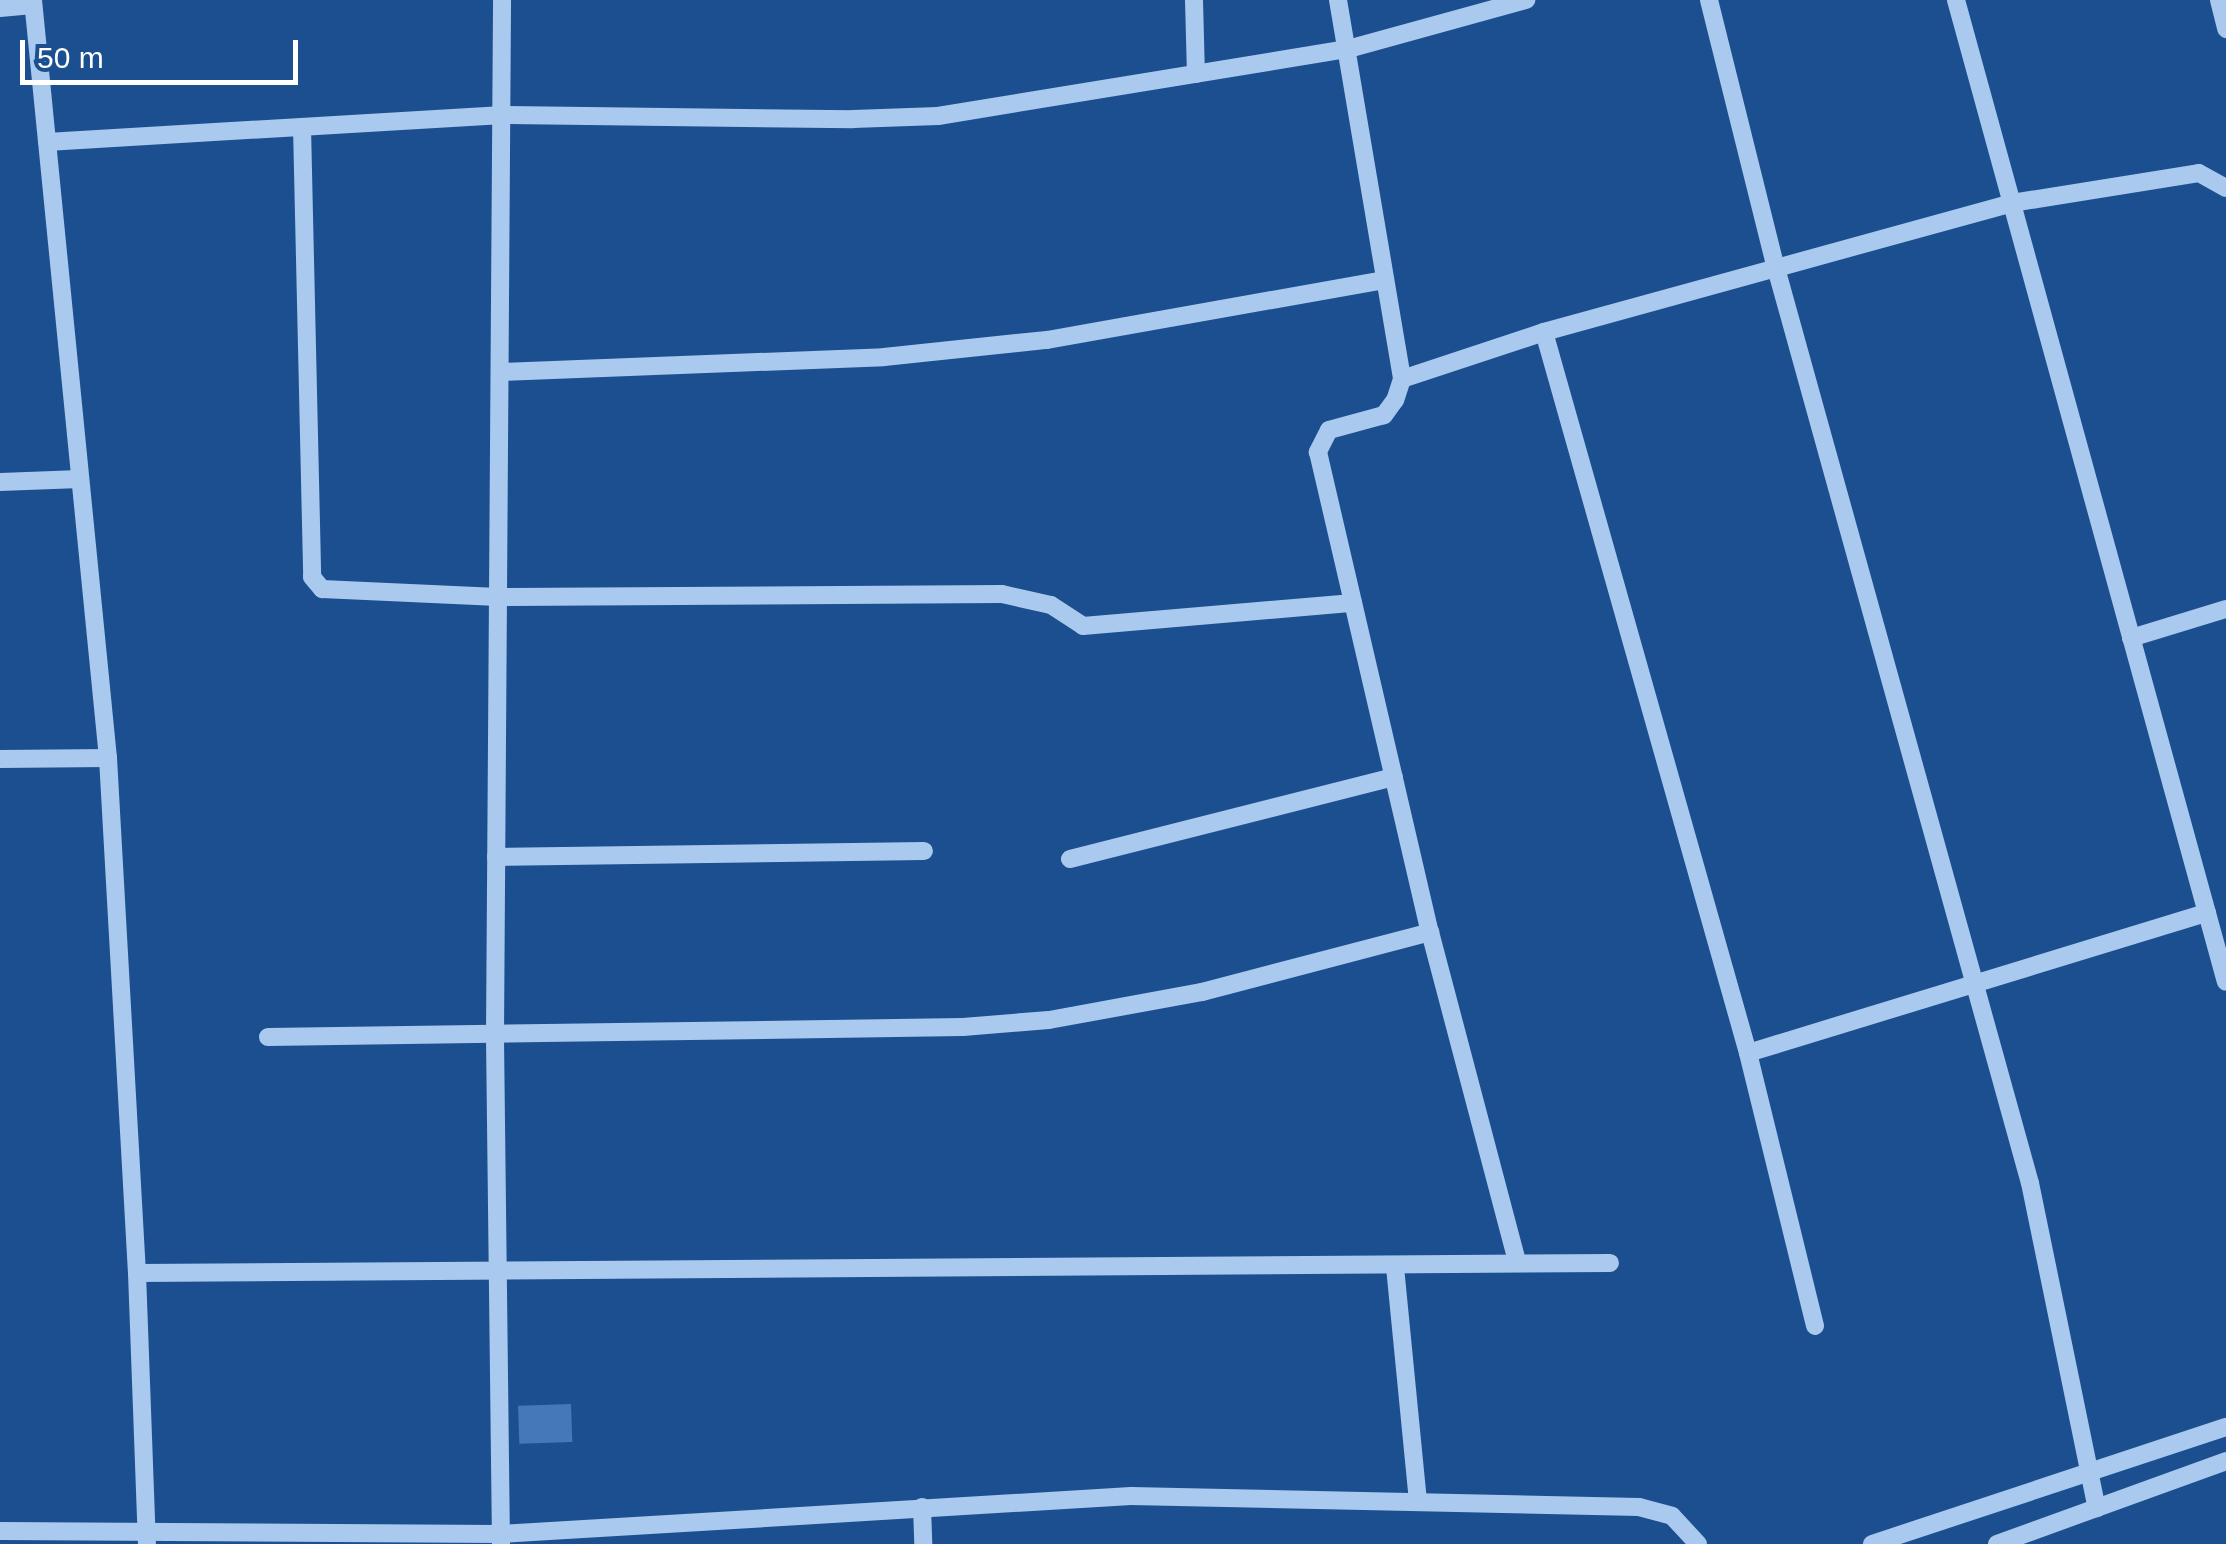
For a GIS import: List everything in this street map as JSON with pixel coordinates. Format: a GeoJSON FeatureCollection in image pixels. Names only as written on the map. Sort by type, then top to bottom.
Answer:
{"type":"FeatureCollection","features":[{"type":"Feature","properties":{"kind":"street"},"geometry":{"type":"LineString","coordinates":[[501,1539],[495,1035],[502,0]]}},
{"type":"Feature","properties":{"kind":"street"},"geometry":{"type":"LineString","coordinates":[[1194,0],[1196,74]]}},
{"type":"Feature","properties":{"kind":"street"},"geometry":{"type":"LineString","coordinates":[[1338,0],[1402,379],[1396,400],[1384,415],[1329,430],[1319,444],[1352,603],[1430,932],[1518,1262]]}},
{"type":"Feature","properties":{"kind":"street"},"geometry":{"type":"LineString","coordinates":[[47,142],[502,114],[938,116],[1348,48],[1526,0]]}},
{"type":"Feature","properties":{"kind":"street"},"geometry":{"type":"LineString","coordinates":[[1709,0],[1776,268],[1978,983],[2030,1183],[2097,1508]]}},
{"type":"Feature","properties":{"kind":"street"},"geometry":{"type":"LineString","coordinates":[[1956,0],[2226,982]]}},
{"type":"Feature","properties":{"kind":"street"},"geometry":{"type":"LineString","coordinates":[[2219,0],[2226,29]]}},
{"type":"Feature","properties":{"kind":"street"},"geometry":{"type":"LineString","coordinates":[[0,8],[33,3],[108,758],[137,1273],[147,1539]]}},
{"type":"Feature","properties":{"kind":"street"},"geometry":{"type":"LineString","coordinates":[[302,127],[312,577],[322,589],[498,597],[1002,594],[1051,606],[1083,626],[1352,603]]}},
{"type":"Feature","properties":{"kind":"street"},"geometry":{"type":"LineString","coordinates":[[1402,379],[1544,332],[2012,204],[2199,174],[2226,188]]}},
{"type":"Feature","properties":{"kind":"street"},"geometry":{"type":"LineString","coordinates":[[500,372],[884,357],[1047,340],[1384,280]]}},
{"type":"Feature","properties":{"kind":"street"},"geometry":{"type":"LineString","coordinates":[[1544,332],[1748,1054],[1815,1326]]}},
{"type":"Feature","properties":{"kind":"street"},"geometry":{"type":"LineString","coordinates":[[0,482],[80,479]]}},
{"type":"Feature","properties":{"kind":"street"},"geometry":{"type":"LineString","coordinates":[[2132,638],[2226,609]]}},
{"type":"Feature","properties":{"kind":"street"},"geometry":{"type":"LineString","coordinates":[[0,759],[108,758]]}},
{"type":"Feature","properties":{"kind":"street"},"geometry":{"type":"LineString","coordinates":[[1070,859],[1394,778]]}},
{"type":"Feature","properties":{"kind":"street"},"geometry":{"type":"LineString","coordinates":[[496,857],[924,851]]}},
{"type":"Feature","properties":{"kind":"street"},"geometry":{"type":"LineString","coordinates":[[1748,1054],[2207,912]]}},
{"type":"Feature","properties":{"kind":"street"},"geometry":{"type":"LineString","coordinates":[[268,1037],[964,1027],[1048,1020],[1202,992],[1430,932]]}},
{"type":"Feature","properties":{"kind":"street"},"geometry":{"type":"LineString","coordinates":[[137,1273],[1610,1263]]}},
{"type":"Feature","properties":{"kind":"street"},"geometry":{"type":"LineString","coordinates":[[1396,1267],[1418,1500]]}},
{"type":"Feature","properties":{"kind":"street"},"geometry":{"type":"LineString","coordinates":[[1872,1544],[2226,1426]]}},
{"type":"Feature","properties":{"kind":"street"},"geometry":{"type":"LineString","coordinates":[[1997,1544],[2226,1462]]}},
{"type":"Feature","properties":{"kind":"street"},"geometry":{"type":"LineString","coordinates":[[0,1531],[147,1539],[501,1539],[922,1507],[1131,1496],[1418,1500],[1657,1510],[1681,1522],[1698,1544]]}},
{"type":"Feature","properties":{"kind":"street"},"geometry":{"type":"LineString","coordinates":[[922,1507],[924,1544]]}},
{"type":"Feature","properties":{"kind":"building"},"geometry":{"type":"Polygon","coordinates":[[[571,1404],[572,1442],[519,1444],[518,1406],[571,1404]]]}}]}
